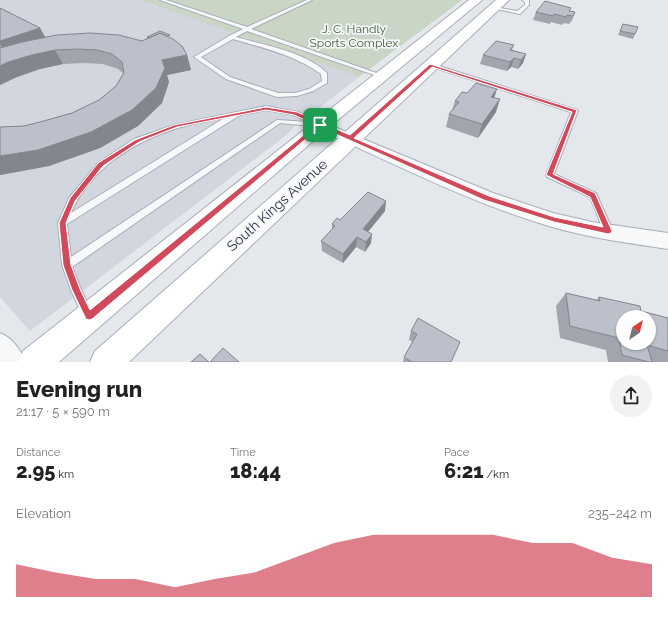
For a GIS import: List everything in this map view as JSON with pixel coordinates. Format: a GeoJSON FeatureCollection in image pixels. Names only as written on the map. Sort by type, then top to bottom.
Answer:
{"type":"FeatureCollection","features":[{"type":"Feature","properties":{"kind":"main road"},"geometry":{"type":"LineString","coordinates":[[34,362],[320,125],[476,0]]}},
{"type":"Feature","properties":{"kind":"main road","name":"South Kings Avenue"},"geometry":{"type":"LineString","coordinates":[[106,362],[498,4]]}},
{"type":"Feature","properties":{"kind":"street"},"geometry":{"type":"LineString","coordinates":[[320,125],[487,198],[554,220],[668,241]]}},
{"type":"Feature","properties":{"kind":"street"},"geometry":{"type":"LineString","coordinates":[[0,345],[13,362]]}},
{"type":"Feature","properties":{"kind":"lane"},"geometry":{"type":"LineString","coordinates":[[162,0],[382,76]]}},
{"type":"Feature","properties":{"kind":"lane"},"geometry":{"type":"LineString","coordinates":[[231,38],[315,65],[324,73],[325,82],[311,90],[295,95],[277,95],[228,78],[197,57],[231,38],[310,0]]}},
{"type":"Feature","properties":{"kind":"lane"},"geometry":{"type":"LineString","coordinates":[[498,4],[518,13],[528,4],[527,1],[524,0]]}},
{"type":"Feature","properties":{"kind":"lane"},"geometry":{"type":"LineString","coordinates":[[431,65],[575,111],[550,175],[593,195],[608,231]]}},
{"type":"Feature","properties":{"kind":"lane"},"geometry":{"type":"LineString","coordinates":[[89,316],[76,290],[67,265],[62,223],[72,200],[101,165],[137,141],[176,126],[238,113],[266,108],[296,113],[320,125]]}},
{"type":"Feature","properties":{"kind":"lane"},"geometry":{"type":"LineString","coordinates":[[62,223],[238,113]]}},
{"type":"Feature","properties":{"kind":"lane"},"geometry":{"type":"LineString","coordinates":[[67,265],[279,121],[320,125]]}},
{"type":"Feature","properties":{"kind":"shaded area"},"geometry":{"type":"Polygon","coordinates":[[[0,0],[143,0],[359,77],[293,128],[285,136],[30,331],[0,297],[0,0]]]}},
{"type":"Feature","properties":{"kind":"green space","name":"J. C. Handly Sports Complex"},"geometry":{"type":"Polygon","coordinates":[[[140,0],[462,0],[359,77],[140,0]]]}},
{"type":"Feature","properties":{"kind":"building"},"geometry":{"type":"Polygon","coordinates":[[[545,1],[571,8],[569,11],[575,12],[573,16],[567,15],[566,17],[536,12],[545,1]]]}},
{"type":"Feature","properties":{"kind":"building"},"geometry":{"type":"Polygon","coordinates":[[[0,8],[40,28],[0,41],[0,8]]]}},
{"type":"Feature","properties":{"kind":"building"},"geometry":{"type":"Polygon","coordinates":[[[623,24],[638,27],[635,34],[620,31],[623,24]]]}},
{"type":"Feature","properties":{"kind":"building"},"geometry":{"type":"Polygon","coordinates":[[[160,31],[170,35],[168,36],[160,33],[149,38],[147,37],[160,31]]]}},
{"type":"Feature","properties":{"kind":"building"},"geometry":{"type":"Polygon","coordinates":[[[90,33],[119,35],[142,41],[160,33],[173,39],[182,46],[187,55],[162,60],[165,68],[156,88],[132,110],[91,132],[38,150],[0,156],[0,127],[24,126],[72,113],[99,100],[116,86],[124,73],[122,62],[112,54],[97,50],[55,50],[32,55],[0,66],[0,48],[57,35],[90,33]]]}},
{"type":"Feature","properties":{"kind":"building"},"geometry":{"type":"Polygon","coordinates":[[[496,41],[514,45],[510,50],[526,54],[521,60],[514,58],[510,62],[483,55],[496,41]]]}},
{"type":"Feature","properties":{"kind":"building"},"geometry":{"type":"Polygon","coordinates":[[[476,83],[497,89],[491,97],[500,99],[482,124],[449,114],[459,102],[455,101],[462,92],[467,93],[476,83]]]}},
{"type":"Feature","properties":{"kind":"building"},"geometry":{"type":"Polygon","coordinates":[[[368,192],[386,201],[363,229],[372,234],[366,242],[357,237],[343,254],[321,241],[335,226],[332,224],[337,218],[340,220],[368,192]]]}},
{"type":"Feature","properties":{"kind":"building"},"geometry":{"type":"Polygon","coordinates":[[[566,293],[600,301],[599,297],[640,306],[641,310],[616,310],[616,337],[570,326],[566,293]]]}},
{"type":"Feature","properties":{"kind":"building"},"geometry":{"type":"Polygon","coordinates":[[[656,315],[668,318],[668,351],[656,348],[656,315]]]}},
{"type":"Feature","properties":{"kind":"building"},"geometry":{"type":"Polygon","coordinates":[[[418,318],[460,342],[451,362],[412,362],[404,357],[417,334],[411,331],[418,318]]]}},
{"type":"Feature","properties":{"kind":"building"},"geometry":{"type":"Polygon","coordinates":[[[223,348],[239,362],[210,362],[223,348]]]}},
{"type":"Feature","properties":{"kind":"building"},"geometry":{"type":"Polygon","coordinates":[[[621,350],[648,350],[652,362],[649,362],[622,355],[621,350]]]}},
{"type":"Feature","properties":{"kind":"building"},"geometry":{"type":"Polygon","coordinates":[[[200,354],[209,362],[191,362],[200,354]]]}},
{"type":"Feature","properties":{"kind":"route"},"geometry":{"type":"LineString","coordinates":[[320,125],[296,113],[266,108],[238,113],[176,126],[137,141],[101,165],[72,200],[62,223],[67,265],[76,290],[89,316],[320,125],[351,138],[431,65],[575,111],[550,175],[593,195],[608,231],[592,229],[554,220],[487,198],[320,125]]}}]}
